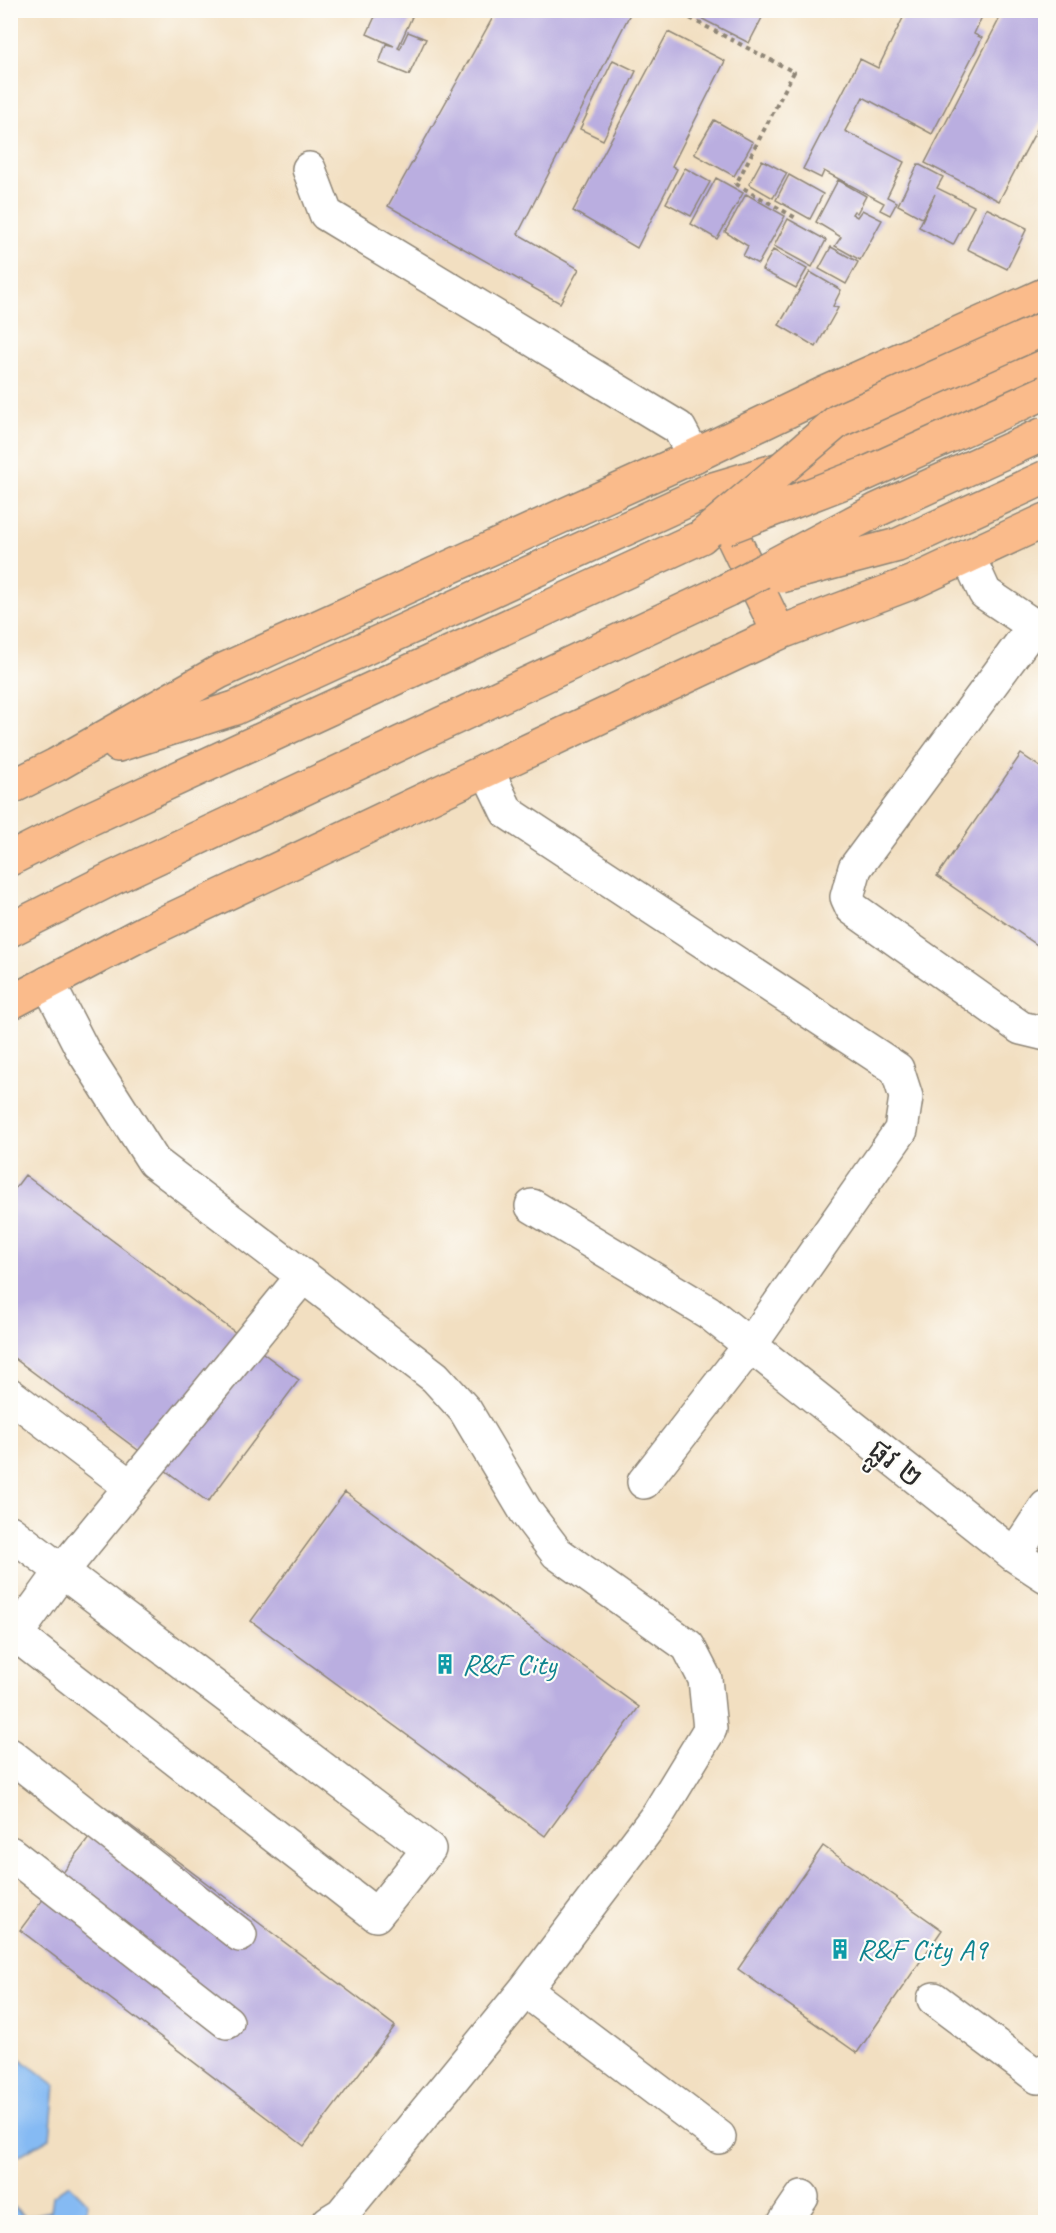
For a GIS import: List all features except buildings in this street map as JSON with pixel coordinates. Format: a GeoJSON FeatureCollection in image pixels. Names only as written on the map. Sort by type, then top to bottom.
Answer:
{"type":"FeatureCollection","features":[{"type":"Feature","properties":{"kind":"highway"},"geometry":{"type":"LineString","coordinates":[[10,788],[56,765],[219,672],[1046,294]]}},
{"type":"Feature","properties":{"kind":"highway"},"geometry":{"type":"LineString","coordinates":[[701,537],[838,421],[1046,328]]}},
{"type":"Feature","properties":{"kind":"highway"},"geometry":{"type":"LineString","coordinates":[[56,765],[235,708],[710,490],[850,448],[1046,360]]}},
{"type":"Feature","properties":{"kind":"highway"},"geometry":{"type":"LineString","coordinates":[[10,859],[85,821],[701,537],[865,474],[1046,392]]}},
{"type":"Feature","properties":{"kind":"highway"},"geometry":{"type":"LineString","coordinates":[[10,930],[115,877],[728,590],[877,510],[1046,433]]}},
{"type":"Feature","properties":{"kind":"highway"},"geometry":{"type":"LineString","coordinates":[[694,456],[779,633]]}},
{"type":"Feature","properties":{"kind":"highway"},"geometry":{"type":"LineString","coordinates":[[728,590],[898,544],[1046,477]]}},
{"type":"Feature","properties":{"kind":"highway"},"geometry":{"type":"LineString","coordinates":[[10,1003],[145,932],[779,633],[914,582],[1046,520]]}},
{"type":"Feature","properties":{"kind":"street"},"geometry":{"type":"LineString","coordinates":[[309,169],[326,214],[679,428],[694,456]]}},
{"type":"Feature","properties":{"kind":"street"},"geometry":{"type":"LineString","coordinates":[[968,556],[985,593],[1040,630],[855,868],[847,897],[852,909],[1021,1028],[1046,1034]]}},
{"type":"Feature","properties":{"kind":"street"},"geometry":{"type":"LineString","coordinates":[[487,770],[507,812],[897,1069],[906,1097],[901,1130],[749,1347],[644,1482]]}},
{"type":"Feature","properties":{"kind":"street"},"geometry":{"type":"LineString","coordinates":[[48,982],[82,1049],[154,1162],[435,1377],[465,1410],[526,1512],[557,1553],[688,1646],[705,1679],[710,1729],[657,1815],[525,1990],[342,2214],[329,2223]]}},
{"type":"Feature","properties":{"kind":"street","name":"ផ្លូវ ២"},"geometry":{"type":"LineString","coordinates":[[532,1206],[708,1312],[749,1347],[1014,1555],[1046,1576]]}},
{"type":"Feature","properties":{"kind":"street"},"geometry":{"type":"LineString","coordinates":[[10,1532],[62,1571],[429,1849],[376,1916],[14,1639],[62,1571],[303,1276]]}},
{"type":"Feature","properties":{"kind":"street"},"geometry":{"type":"LineString","coordinates":[[10,1395],[131,1487]]}},
{"type":"Feature","properties":{"kind":"street"},"geometry":{"type":"LineString","coordinates":[[1014,1555],[1046,1507]]}},
{"type":"Feature","properties":{"kind":"street"},"geometry":{"type":"LineString","coordinates":[[10,1755],[240,1935]]}},
{"type":"Feature","properties":{"kind":"street"},"geometry":{"type":"LineString","coordinates":[[10,1853],[227,2022]]}},
{"type":"Feature","properties":{"kind":"street"},"geometry":{"type":"LineString","coordinates":[[525,1990],[719,2137]]}},
{"type":"Feature","properties":{"kind":"street"},"geometry":{"type":"LineString","coordinates":[[934,1999],[1038,2077],[1046,2070]]}},
{"type":"Feature","properties":{"kind":"path"},"geometry":{"type":"LineString","coordinates":[[674,10],[794,72],[736,184],[796,218]]}},
{"type":"Feature","properties":{"kind":"water"},"geometry":{"type":"Polygon","coordinates":[[[10,2051],[55,2085],[50,2138],[11,2160],[10,2051]]]}},
{"type":"Feature","properties":{"kind":"water"},"geometry":{"type":"Polygon","coordinates":[[[69,2184],[87,2202],[86,2222],[11,2222],[11,2204],[25,2217],[51,2211],[53,2196],[69,2184]]]}},
{"type":"Feature","properties":{"kind":"place","name":"R&F City"},"geometry":{"type":"Point","coordinates":[445,1664]}},
{"type":"Feature","properties":{"kind":"place","name":"R&F City A9"},"geometry":{"type":"Point","coordinates":[840,1949]}}]}
